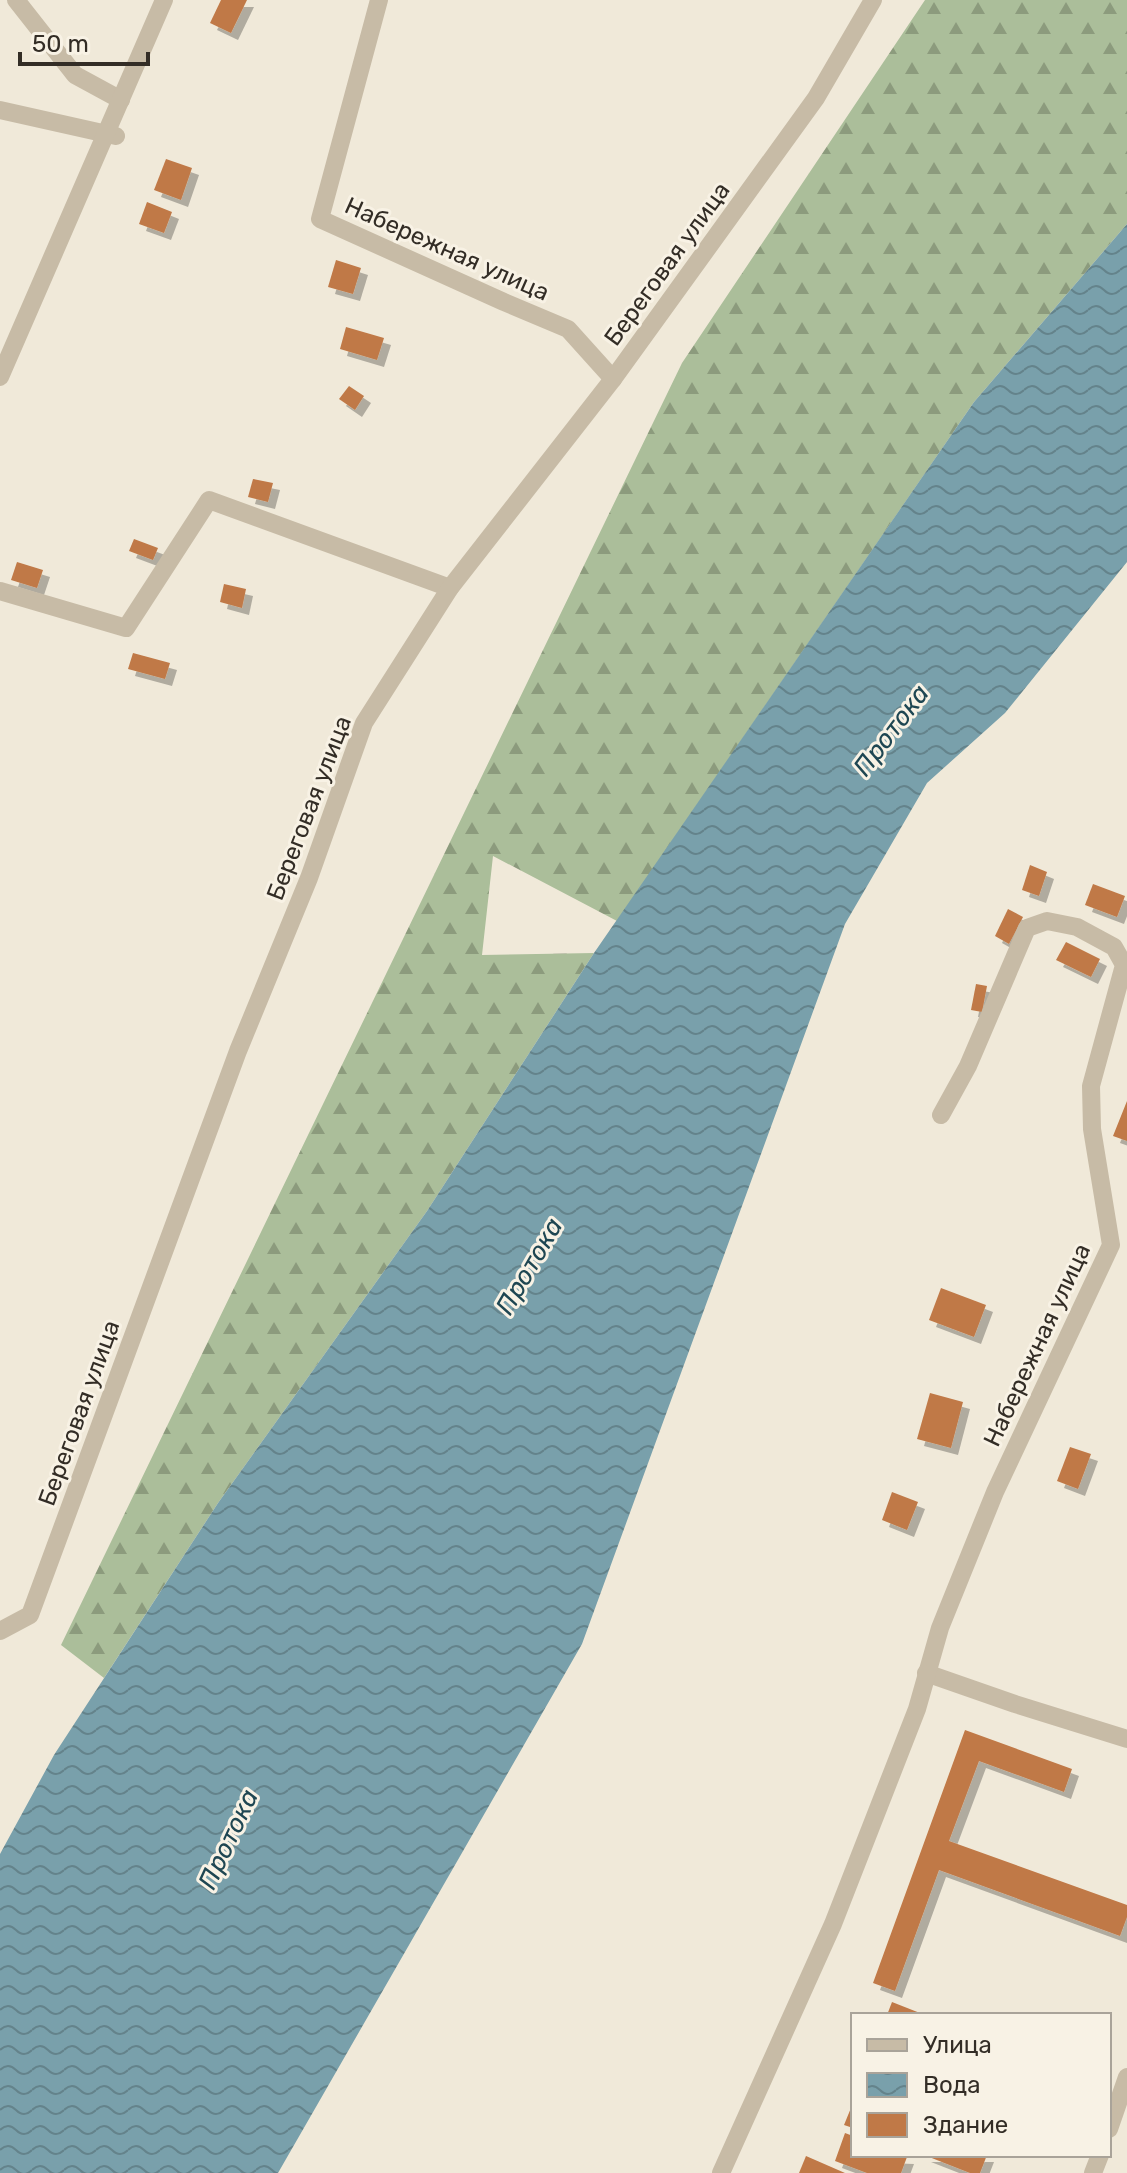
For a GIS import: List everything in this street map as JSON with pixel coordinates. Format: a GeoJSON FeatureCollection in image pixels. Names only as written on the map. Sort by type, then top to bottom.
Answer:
{"type":"FeatureCollection","features":[{"type":"Feature","properties":{"kind":"street"},"geometry":{"type":"LineString","coordinates":[[16,0],[75,75],[121,100]]}},
{"type":"Feature","properties":{"kind":"street"},"geometry":{"type":"LineString","coordinates":[[0,377],[9,336],[121,100],[164,0]]}},
{"type":"Feature","properties":{"kind":"street","name":"Набережная улица"},"geometry":{"type":"LineString","coordinates":[[379,0],[320,219],[568,329],[613,379]]}},
{"type":"Feature","properties":{"kind":"street","name":"Береговая улица"},"geometry":{"type":"LineString","coordinates":[[0,1631],[30,1615],[238,1051],[309,878],[364,723],[450,588],[613,379],[816,98],[873,0]]}},
{"type":"Feature","properties":{"kind":"street"},"geometry":{"type":"LineString","coordinates":[[0,110],[116,136]]}},
{"type":"Feature","properties":{"kind":"street"},"geometry":{"type":"LineString","coordinates":[[0,591],[126,628],[209,500],[450,588]]}},
{"type":"Feature","properties":{"kind":"street","name":"Набережная улица"},"geometry":{"type":"LineString","coordinates":[[721,2173],[833,1924],[917,1709],[940,1628],[995,1492],[1119,1241],[1092,1129],[1091,1086],[1124,965],[1114,947],[1077,927],[1047,921],[1027,928],[968,1066],[941,1115]]}},
{"type":"Feature","properties":{"kind":"street"},"geometry":{"type":"LineString","coordinates":[[926,1673],[1127,1739]]}},
{"type":"Feature","properties":{"kind":"street"},"geometry":{"type":"LineString","coordinates":[[1111,2123],[1127,2077]]}},
{"type":"Feature","properties":{"kind":"green space"},"geometry":{"type":"Polygon","coordinates":[[[925,0],[1127,0],[1127,224],[974,402],[617,921],[493,856],[482,955],[594,953],[427,1211],[218,1503],[104,1678],[61,1645],[682,363],[925,0]]]}},
{"type":"Feature","properties":{"kind":"water","name":"Протока"},"geometry":{"type":"Polygon","coordinates":[[[1127,224],[1127,562],[1005,713],[927,783],[845,924],[582,1644],[278,2173],[0,2173],[0,1854],[54,1755],[218,1503],[427,1211],[594,953],[974,402],[1127,224]]]}},
{"type":"Feature","properties":{"kind":"building"},"geometry":{"type":"Polygon","coordinates":[[[221,0],[247,0],[231,33],[210,23],[221,0]]]}},
{"type":"Feature","properties":{"kind":"building"},"geometry":{"type":"Polygon","coordinates":[[[166,159],[192,168],[181,200],[154,190],[166,159]]]}},
{"type":"Feature","properties":{"kind":"building"},"geometry":{"type":"Polygon","coordinates":[[[147,202],[172,212],[164,233],[139,224],[147,202]]]}},
{"type":"Feature","properties":{"kind":"building"},"geometry":{"type":"Polygon","coordinates":[[[336,260],[361,268],[353,294],[328,287],[336,260]]]}},
{"type":"Feature","properties":{"kind":"building"},"geometry":{"type":"Polygon","coordinates":[[[346,327],[384,338],[377,360],[340,349],[346,327]]]}},
{"type":"Feature","properties":{"kind":"building"},"geometry":{"type":"Polygon","coordinates":[[[349,386],[364,396],[355,410],[339,399],[349,386]]]}},
{"type":"Feature","properties":{"kind":"building"},"geometry":{"type":"Polygon","coordinates":[[[253,479],[273,483],[268,502],[248,497],[253,479]]]}},
{"type":"Feature","properties":{"kind":"building"},"geometry":{"type":"Polygon","coordinates":[[[134,539],[158,548],[153,560],[129,551],[134,539]]]}},
{"type":"Feature","properties":{"kind":"building"},"geometry":{"type":"Polygon","coordinates":[[[17,562],[43,570],[37,588],[11,580],[17,562]]]}},
{"type":"Feature","properties":{"kind":"building"},"geometry":{"type":"Polygon","coordinates":[[[224,584],[246,589],[242,608],[220,602],[224,584]]]}},
{"type":"Feature","properties":{"kind":"building"},"geometry":{"type":"Polygon","coordinates":[[[133,653],[170,663],[165,679],[128,669],[133,653]]]}},
{"type":"Feature","properties":{"kind":"building"},"geometry":{"type":"Polygon","coordinates":[[[1030,865],[1047,872],[1039,896],[1022,890],[1030,865]]]}},
{"type":"Feature","properties":{"kind":"building"},"geometry":{"type":"Polygon","coordinates":[[[1093,884],[1125,896],[1117,917],[1085,905],[1093,884]]]}},
{"type":"Feature","properties":{"kind":"building"},"geometry":{"type":"Polygon","coordinates":[[[1008,909],[1023,917],[1009,944],[995,936],[1008,909]]]}},
{"type":"Feature","properties":{"kind":"building"},"geometry":{"type":"Polygon","coordinates":[[[1066,942],[1100,959],[1091,977],[1056,960],[1066,942]]]}},
{"type":"Feature","properties":{"kind":"building"},"geometry":{"type":"Polygon","coordinates":[[[976,984],[987,986],[982,1012],[971,1010],[976,984]]]}},
{"type":"Feature","properties":{"kind":"building"},"geometry":{"type":"Polygon","coordinates":[[[1127,1101],[1127,1141],[1113,1136],[1127,1101]]]}},
{"type":"Feature","properties":{"kind":"building"},"geometry":{"type":"Polygon","coordinates":[[[941,1288],[986,1305],[974,1337],[929,1320],[941,1288]]]}},
{"type":"Feature","properties":{"kind":"building"},"geometry":{"type":"Polygon","coordinates":[[[930,1393],[963,1402],[951,1448],[917,1439],[930,1393]]]}},
{"type":"Feature","properties":{"kind":"building"},"geometry":{"type":"Polygon","coordinates":[[[1070,1447],[1091,1454],[1078,1489],[1057,1481],[1070,1447]]]}},
{"type":"Feature","properties":{"kind":"building"},"geometry":{"type":"Polygon","coordinates":[[[892,1492],[918,1502],[907,1530],[882,1520],[892,1492]]]}},
{"type":"Feature","properties":{"kind":"building"},"geometry":{"type":"Polygon","coordinates":[[[965,1730],[1072,1769],[1064,1792],[979,1761],[949,1841],[1127,1905],[1127,1917],[1120,1936],[939,1870],[895,1991],[873,1983],[965,1730]]]}},
{"type":"Feature","properties":{"kind":"building"},"geometry":{"type":"Polygon","coordinates":[[[892,2002],[920,2013],[888,2013],[892,2002]]]}},
{"type":"Feature","properties":{"kind":"building"},"geometry":{"type":"Polygon","coordinates":[[[851,2108],[851,2127],[844,2125],[851,2108]]]}},
{"type":"Feature","properties":{"kind":"building"},"geometry":{"type":"Polygon","coordinates":[[[845,2133],[851,2135],[851,2157],[907,2157],[901,2173],[867,2173],[835,2161],[845,2133]]]}},
{"type":"Feature","properties":{"kind":"building"},"geometry":{"type":"Polygon","coordinates":[[[806,2156],[845,2173],[799,2173],[806,2156]]]}},
{"type":"Feature","properties":{"kind":"building"},"geometry":{"type":"Polygon","coordinates":[[[929,2157],[986,2157],[980,2173],[970,2173],[929,2157]]]}}]}
